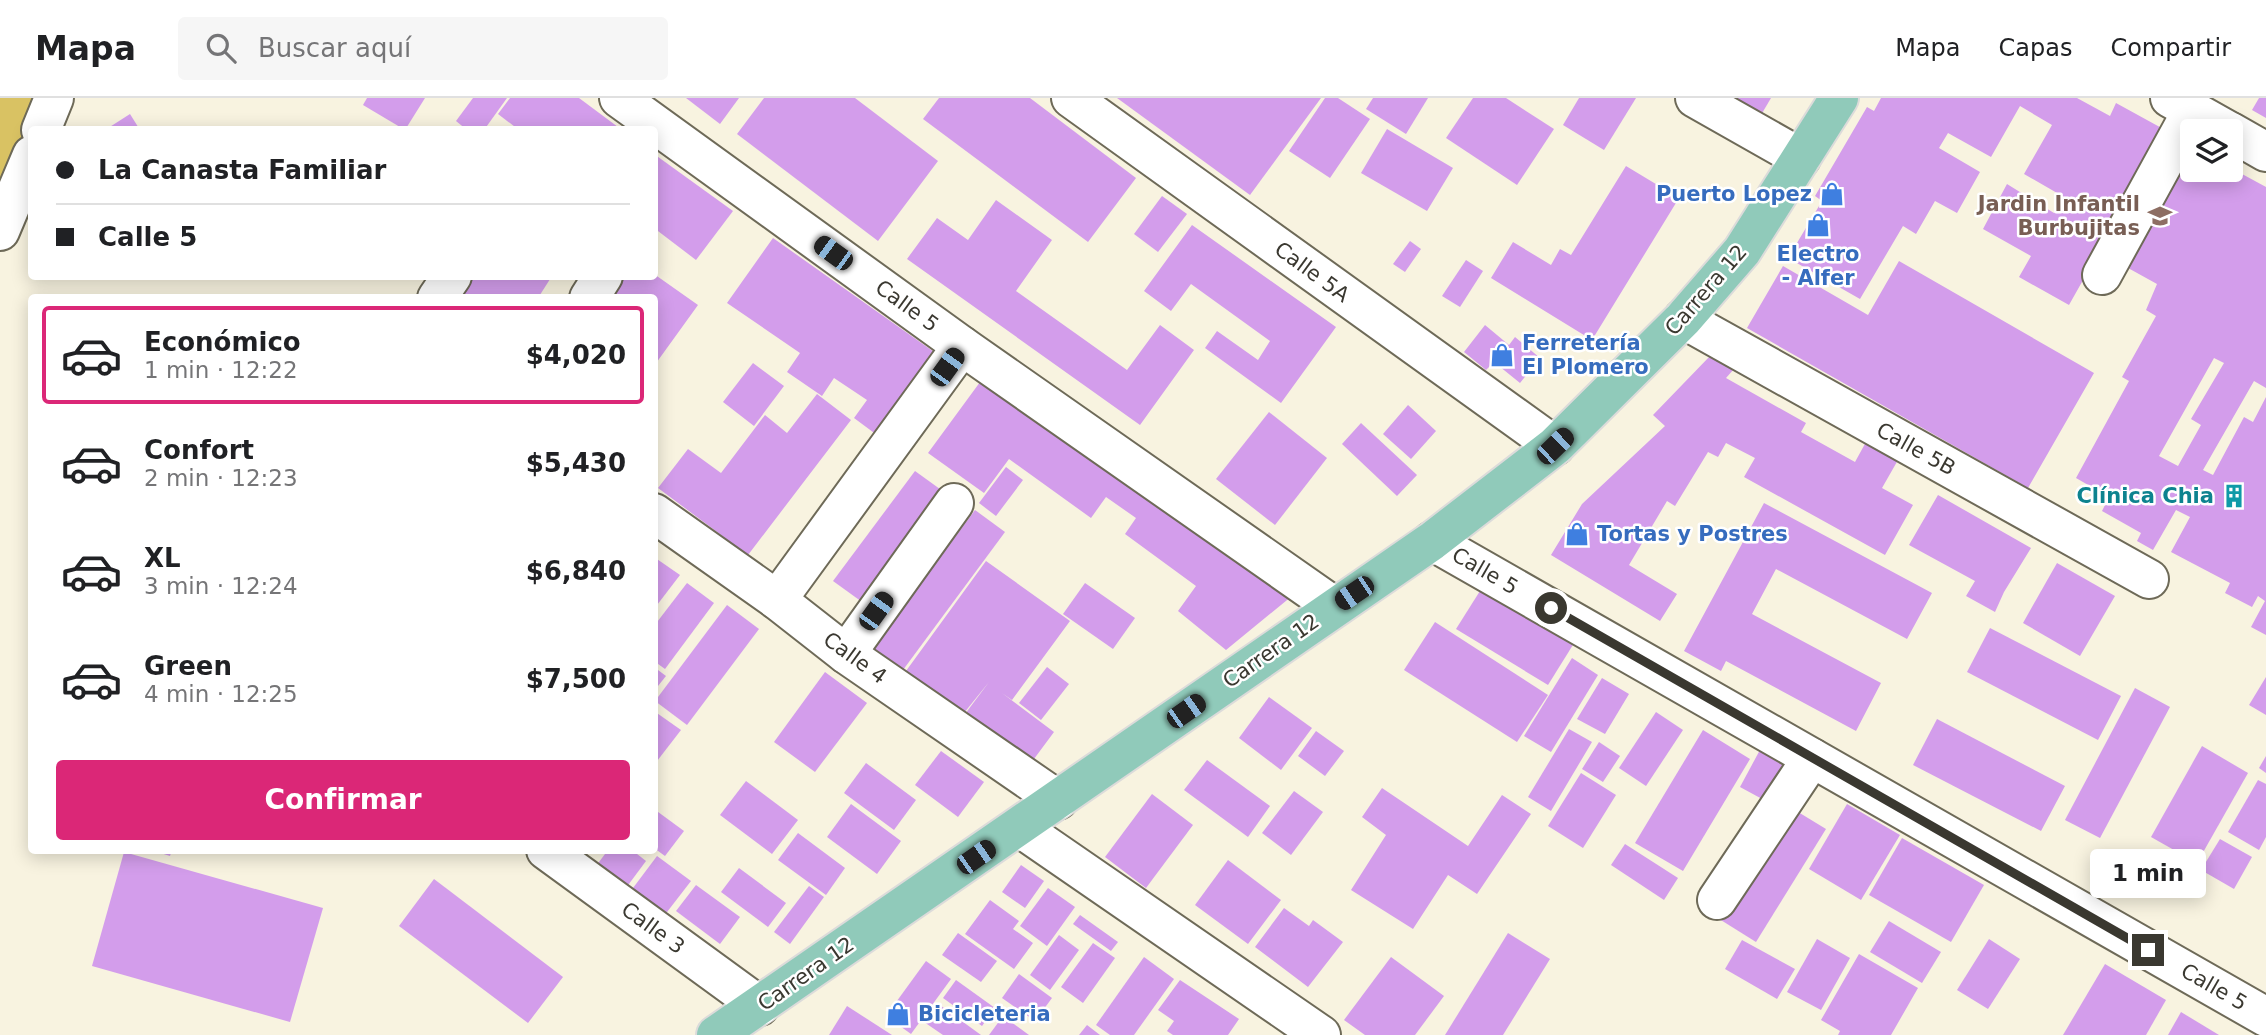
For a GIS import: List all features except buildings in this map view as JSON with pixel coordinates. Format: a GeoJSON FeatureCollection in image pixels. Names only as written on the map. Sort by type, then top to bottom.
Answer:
{"type":"FeatureCollection","features":[{"type":"Feature","properties":{"kind":"main road","name":"Carrera 12"},"geometry":{"type":"LineString","coordinates":[[716,1035],[1432,541],[1555,446],[1683,319],[1742,251],[1839,98]]}},
{"type":"Feature","properties":{"kind":"street"},"geometry":{"type":"LineString","coordinates":[[43,126],[54,98]]}},
{"type":"Feature","properties":{"kind":"street","name":"Calle 5"},"geometry":{"type":"LineString","coordinates":[[619,98],[658,126]]}},
{"type":"Feature","properties":{"kind":"street","name":"Calle 5A"},"geometry":{"type":"LineString","coordinates":[[1070,98],[1555,446]]}},
{"type":"Feature","properties":{"kind":"street"},"geometry":{"type":"LineString","coordinates":[[1695,98],[1801,158]]}},
{"type":"Feature","properties":{"kind":"street"},"geometry":{"type":"LineString","coordinates":[[2102,275],[2181,104],[2207,119]]}},
{"type":"Feature","properties":{"kind":"street","name":"Calle 5"},"geometry":{"type":"LineString","coordinates":[[658,126],[962,346],[1335,607]]}},
{"type":"Feature","properties":{"kind":"street"},"geometry":{"type":"LineString","coordinates":[[2243,139],[2266,152]]}},
{"type":"Feature","properties":{"kind":"street"},"geometry":{"type":"LineString","coordinates":[[0,231],[28,164]]}},
{"type":"Feature","properties":{"kind":"street","name":"Calle 5B"},"geometry":{"type":"LineString","coordinates":[[1683,319],[2149,579]]}},
{"type":"Feature","properties":{"kind":"street"},"geometry":{"type":"LineString","coordinates":[[777,600],[962,346]]}},
{"type":"Feature","properties":{"kind":"street"},"geometry":{"type":"LineString","coordinates":[[846,654],[954,503]]}},
{"type":"Feature","properties":{"kind":"street","name":"Calle 4"},"geometry":{"type":"LineString","coordinates":[[658,516],[777,600],[846,654],[1058,800]]}},
{"type":"Feature","properties":{"kind":"street","name":"Calle 5"},"geometry":{"type":"LineString","coordinates":[[1432,541],[2266,1017]]}},
{"type":"Feature","properties":{"kind":"street"},"geometry":{"type":"LineString","coordinates":[[1717,900],[1812,758]]}},
{"type":"Feature","properties":{"kind":"street"},"geometry":{"type":"LineString","coordinates":[[1019,827],[1297,1029]]}},
{"type":"Feature","properties":{"kind":"street","name":"Calle 3"},"geometry":{"type":"LineString","coordinates":[[551,854],[760,1006]]}},
{"type":"Feature","properties":{"kind":"shaded area"},"geometry":{"type":"Polygon","coordinates":[[[0,98],[54,98],[43,126],[28,126],[28,162],[0,231],[0,98]]]}},
{"type":"Feature","properties":{"kind":"place","name":"Puerto Lopez"},"geometry":{"type":"Point","coordinates":[1832,194]}},
{"type":"Feature","properties":{"kind":"place","name":"Jardin Infantil Burbujitas"},"geometry":{"type":"Point","coordinates":[2160,216]}},
{"type":"Feature","properties":{"kind":"place","name":"Electro - Alfer"},"geometry":{"type":"Point","coordinates":[1818,225]}},
{"type":"Feature","properties":{"kind":"place","name":"Ferretería El Plomero"},"geometry":{"type":"Point","coordinates":[1502,355]}},
{"type":"Feature","properties":{"kind":"place","name":"Clínica Chia"},"geometry":{"type":"Point","coordinates":[2234,496]}},
{"type":"Feature","properties":{"kind":"place","name":"Tortas y Postres"},"geometry":{"type":"Point","coordinates":[1577,534]}},
{"type":"Feature","properties":{"kind":"place","name":"Bicicleteria"},"geometry":{"type":"Point","coordinates":[898,1014]}},
{"type":"Feature","properties":{"kind":"route"},"geometry":{"type":"LineString","coordinates":[[1551,608],[2148,950]]}}]}
